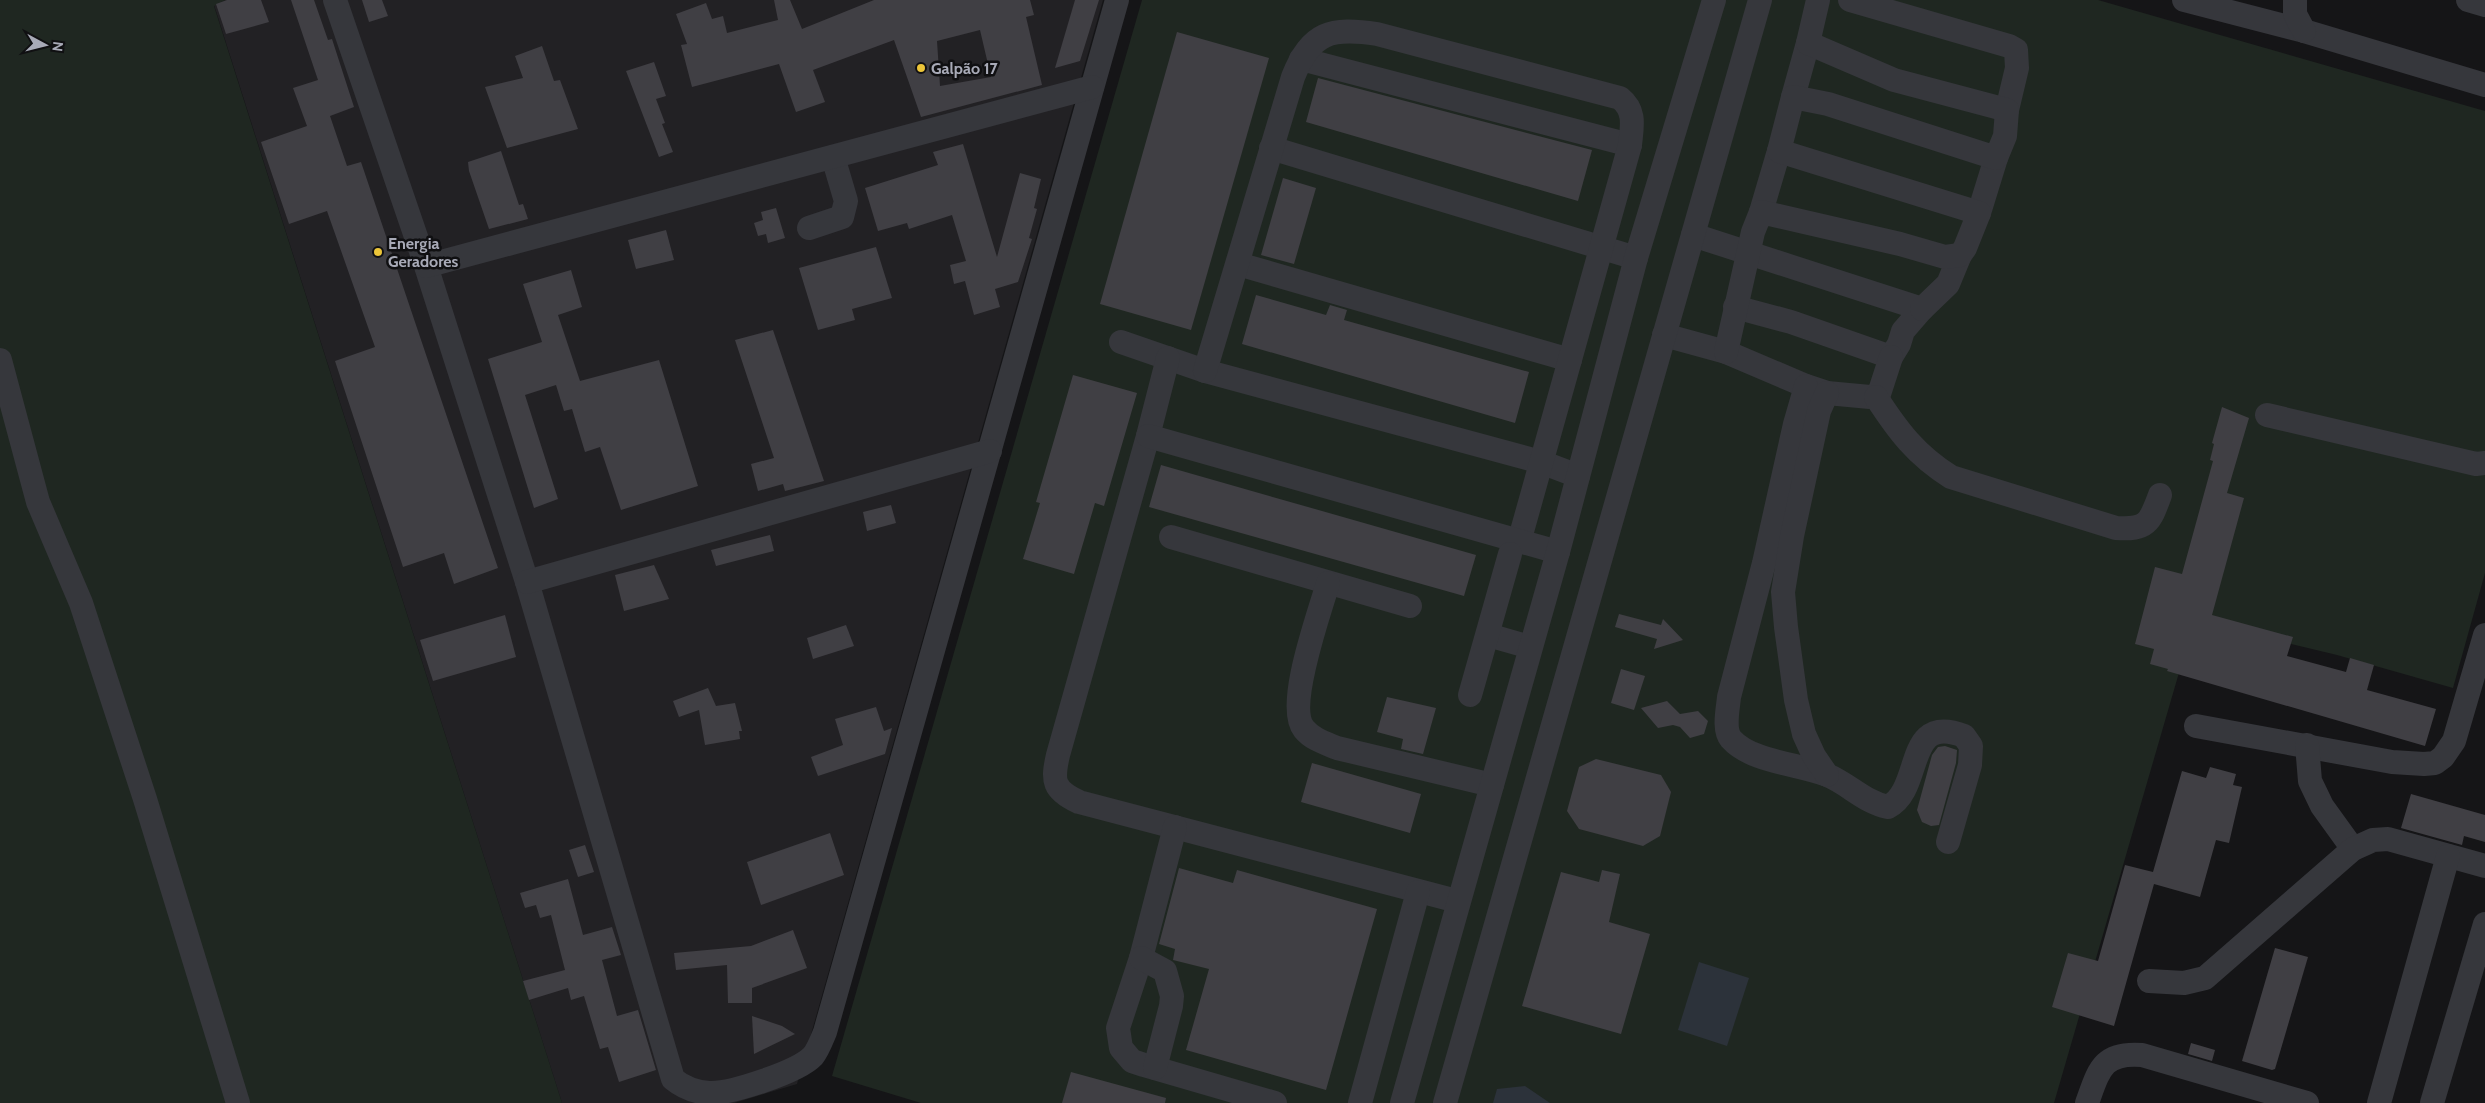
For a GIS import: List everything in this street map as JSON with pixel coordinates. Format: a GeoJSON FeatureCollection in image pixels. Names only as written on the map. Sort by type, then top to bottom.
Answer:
{"type":"FeatureCollection","features":[{"type":"Feature","properties":{"kind":"lane"},"geometry":{"type":"LineString","coordinates":[[335,0],[426,266],[527,582],[674,1079],[681,1086],[690,1090],[710,1093],[748,1086],[774,1077],[813,1056],[825,1032],[1117,0]]}},
{"type":"Feature","properties":{"kind":"lane"},"geometry":{"type":"LineString","coordinates":[[1402,1103],[1457,901],[1558,552],[1636,258],[1714,0]]}},
{"type":"Feature","properties":{"kind":"lane"},"geometry":{"type":"LineString","coordinates":[[1445,1103],[1760,0]]}},
{"type":"Feature","properties":{"kind":"lane"},"geometry":{"type":"LineString","coordinates":[[1726,352],[1748,253],[1779,151],[1818,0]]}},
{"type":"Feature","properties":{"kind":"lane"},"geometry":{"type":"LineString","coordinates":[[1850,0],[2009,46],[2016,50],[2017,68],[2007,110],[2005,136],[1996,158],[1979,214],[1948,284],[1903,331],[1899,344],[1891,357],[1879,394],[1876,397]]}},
{"type":"Feature","properties":{"kind":"lane"},"geometry":{"type":"LineString","coordinates":[[2184,0],[2304,31],[2485,85]]}},
{"type":"Feature","properties":{"kind":"lane"},"geometry":{"type":"LineString","coordinates":[[2218,10],[2240,0]]}},
{"type":"Feature","properties":{"kind":"lane"},"geometry":{"type":"LineString","coordinates":[[2295,0],[2295,14],[2304,31]]}},
{"type":"Feature","properties":{"kind":"lane"},"geometry":{"type":"LineString","coordinates":[[2468,0],[2485,5]]}},
{"type":"Feature","properties":{"kind":"lane"},"geometry":{"type":"LineString","coordinates":[[1204,371],[1238,264],[1271,148],[1300,59],[1311,44],[1341,31],[1377,34],[1620,98],[1628,104],[1632,112],[1630,144],[1541,462],[1470,695]]}},
{"type":"Feature","properties":{"kind":"lane"},"geometry":{"type":"LineString","coordinates":[[1808,43],[1894,80],[2007,110]]}},
{"type":"Feature","properties":{"kind":"lane"},"geometry":{"type":"LineString","coordinates":[[1300,59],[1630,144]]}},
{"type":"Feature","properties":{"kind":"lane"},"geometry":{"type":"LineString","coordinates":[[426,266],[1092,87]]}},
{"type":"Feature","properties":{"kind":"lane"},"geometry":{"type":"LineString","coordinates":[[1793,98],[1828,104],[1996,158]]}},
{"type":"Feature","properties":{"kind":"lane"},"geometry":{"type":"LineString","coordinates":[[1271,148],[1636,258]]}},
{"type":"Feature","properties":{"kind":"lane"},"geometry":{"type":"LineString","coordinates":[[1779,151],[1979,214]]}},
{"type":"Feature","properties":{"kind":"lane"},"geometry":{"type":"LineString","coordinates":[[809,228],[842,217],[846,201],[833,157]]}},
{"type":"Feature","properties":{"kind":"lane"},"geometry":{"type":"LineString","coordinates":[[1761,212],[1900,244],[1945,257],[1960,255]]}},
{"type":"Feature","properties":{"kind":"lane"},"geometry":{"type":"LineString","coordinates":[[1693,235],[1922,309]]}},
{"type":"Feature","properties":{"kind":"lane"},"geometry":{"type":"LineString","coordinates":[[1238,264],[1570,360]]}},
{"type":"Feature","properties":{"kind":"lane"},"geometry":{"type":"LineString","coordinates":[[1735,307],[1791,322],[1891,357]]}},
{"type":"Feature","properties":{"kind":"lane"},"geometry":{"type":"LineString","coordinates":[[1664,335],[1726,352],[1816,390],[1876,397],[1900,433],[1929,463],[1951,477],[2116,528],[2135,529],[2151,519],[2160,495]]}},
{"type":"Feature","properties":{"kind":"lane"},"geometry":{"type":"LineString","coordinates":[[1121,342],[1204,371],[1541,462],[1578,476]]}},
{"type":"Feature","properties":{"kind":"lane"},"geometry":{"type":"LineString","coordinates":[[1168,358],[1148,436],[1058,755],[1054,779],[1062,793],[1079,802],[1457,901]]}},
{"type":"Feature","properties":{"kind":"lane"},"geometry":{"type":"LineString","coordinates":[[0,360],[38,502],[84,613],[148,808],[238,1103]]}},
{"type":"Feature","properties":{"kind":"lane"},"geometry":{"type":"LineString","coordinates":[[1816,390],[1819,411],[1806,425],[1776,563],[1729,697],[1727,719],[1729,733],[1731,738],[1745,748],[1763,756],[1827,775],[1872,803],[1888,807],[1900,799],[1922,744],[1928,735],[1942,731],[1964,736],[1971,746],[1970,764],[1948,842]]}},
{"type":"Feature","properties":{"kind":"lane"},"geometry":{"type":"LineString","coordinates":[[2267,415],[2476,464],[2485,462]]}},
{"type":"Feature","properties":{"kind":"lane"},"geometry":{"type":"LineString","coordinates":[[1148,436],[1514,548],[1558,552]]}},
{"type":"Feature","properties":{"kind":"lane"},"geometry":{"type":"LineString","coordinates":[[527,582],[990,451]]}},
{"type":"Feature","properties":{"kind":"lane"},"geometry":{"type":"LineString","coordinates":[[1171,537],[1410,606]]}},
{"type":"Feature","properties":{"kind":"lane"},"geometry":{"type":"LineString","coordinates":[[1776,563],[1784,592],[1784,609],[1796,700],[1804,734],[1814,756],[1827,775]]}},
{"type":"Feature","properties":{"kind":"lane"},"geometry":{"type":"LineString","coordinates":[[1328,583],[1302,674],[1298,704],[1299,720],[1304,729],[1317,740],[1337,748],[1492,785]]}},
{"type":"Feature","properties":{"kind":"lane"},"geometry":{"type":"LineString","coordinates":[[1488,635],[1530,647]]}},
{"type":"Feature","properties":{"kind":"lane"},"geometry":{"type":"LineString","coordinates":[[2196,726],[2392,762],[2434,763],[2443,758],[2454,741],[2485,635]]}},
{"type":"Feature","properties":{"kind":"lane"},"geometry":{"type":"LineString","coordinates":[[2307,746],[2310,781],[2322,806],[2354,849]]}},
{"type":"Feature","properties":{"kind":"lane"},"geometry":{"type":"LineString","coordinates":[[1175,827],[1141,958],[1118,1028],[1118,1040],[1121,1048],[1132,1061],[1275,1103]]}},
{"type":"Feature","properties":{"kind":"lane"},"geometry":{"type":"LineString","coordinates":[[2149,981],[2184,983],[2205,978],[2354,849],[2373,840],[2388,839],[2485,866]]}},
{"type":"Feature","properties":{"kind":"lane"},"geometry":{"type":"LineString","coordinates":[[2379,1103],[2448,856]]}},
{"type":"Feature","properties":{"kind":"lane"},"geometry":{"type":"LineString","coordinates":[[1360,1103],[1418,892]]}},
{"type":"Feature","properties":{"kind":"lane"},"geometry":{"type":"LineString","coordinates":[[2432,1103],[2485,924]]}},
{"type":"Feature","properties":{"kind":"lane"},"geometry":{"type":"LineString","coordinates":[[1141,958],[1165,971],[1172,996],[1155,1068]]}},
{"type":"Feature","properties":{"kind":"lane"},"geometry":{"type":"LineString","coordinates":[[2087,1103],[2102,1068],[2115,1055],[2128,1054],[2142,1055],[2307,1103]]}},
{"type":"Feature","properties":{"kind":"shaded area"},"geometry":{"type":"Polygon","coordinates":[[[0,0],[225,0],[214,6],[562,1103],[0,1103],[0,0]]]}},
{"type":"Feature","properties":{"kind":"shaded area"},"geometry":{"type":"Polygon","coordinates":[[[225,0],[1103,0],[797,1084],[734,1103],[562,1103],[214,5],[225,0]]]}},
{"type":"Feature","properties":{"kind":"shaded area"},"geometry":{"type":"Polygon","coordinates":[[[1142,0],[2098,0],[2485,111],[2485,573],[2453,688],[2337,655],[2194,621],[2054,1103],[921,1103],[832,1076],[1142,0]]]}},
{"type":"Feature","properties":{"kind":"shaded area"},"geometry":{"type":"Polygon","coordinates":[[[1699,962],[1749,978],[1727,1046],[1678,1030],[1699,962]]]}},
{"type":"Feature","properties":{"kind":"shaded area"},"geometry":{"type":"Polygon","coordinates":[[[1525,1086],[1550,1103],[1493,1103],[1497,1089],[1525,1086]]]}},
{"type":"Feature","properties":{"kind":"building"},"geometry":{"type":"Polygon","coordinates":[[[227,0],[261,0],[269,22],[226,34],[216,4],[227,0]]]}},
{"type":"Feature","properties":{"kind":"building"},"geometry":{"type":"Polygon","coordinates":[[[291,0],[314,0],[328,40],[332,39],[354,107],[330,116],[347,166],[361,162],[498,568],[454,584],[444,553],[403,567],[335,361],[375,347],[327,211],[289,224],[261,142],[307,126],[293,88],[318,80],[291,0]]]}},
{"type":"Feature","properties":{"kind":"building"},"geometry":{"type":"Polygon","coordinates":[[[362,0],[382,0],[388,16],[369,22],[362,0]]]}},
{"type":"Feature","properties":{"kind":"building"},"geometry":{"type":"Polygon","coordinates":[[[774,0],[790,0],[802,29],[874,0],[1030,0],[1034,15],[1026,17],[1042,85],[921,117],[894,40],[813,70],[825,102],[796,112],[779,64],[692,87],[681,45],[687,44],[676,14],[706,3],[712,19],[723,16],[727,33],[778,20],[774,0]],[[980,30],[937,41],[940,86],[991,77],[980,30]]]}},
{"type":"Feature","properties":{"kind":"building"},"geometry":{"type":"Polygon","coordinates":[[[1075,0],[1099,0],[1080,61],[1055,68],[1075,0]]]}},
{"type":"Feature","properties":{"kind":"building"},"geometry":{"type":"Polygon","coordinates":[[[1177,32],[1269,58],[1191,330],[1100,304],[1177,32]]]}},
{"type":"Feature","properties":{"kind":"building"},"geometry":{"type":"Polygon","coordinates":[[[542,46],[554,81],[560,80],[578,129],[507,148],[485,87],[523,78],[515,56],[542,46]]]}},
{"type":"Feature","properties":{"kind":"building"},"geometry":{"type":"Polygon","coordinates":[[[654,62],[666,96],[656,99],[665,123],[662,124],[673,152],[659,157],[626,71],[654,62]]]}},
{"type":"Feature","properties":{"kind":"building"},"geometry":{"type":"Polygon","coordinates":[[[1318,78],[1592,150],[1578,201],[1306,122],[1318,78]]]}},
{"type":"Feature","properties":{"kind":"building"},"geometry":{"type":"Polygon","coordinates":[[[963,144],[997,257],[1020,173],[1041,179],[1034,208],[1037,209],[1029,238],[1032,239],[1018,282],[995,289],[1000,307],[974,315],[965,281],[954,284],[950,265],[966,261],[952,215],[909,229],[907,223],[878,231],[865,188],[938,165],[933,152],[963,144]]]}},
{"type":"Feature","properties":{"kind":"building"},"geometry":{"type":"Polygon","coordinates":[[[501,151],[519,205],[523,204],[528,219],[489,229],[469,171],[468,162],[501,151]]]}},
{"type":"Feature","properties":{"kind":"building"},"geometry":{"type":"Polygon","coordinates":[[[1283,178],[1316,188],[1294,264],[1261,255],[1283,178]]]}},
{"type":"Feature","properties":{"kind":"building"},"geometry":{"type":"Polygon","coordinates":[[[776,208],[785,238],[768,243],[766,234],[758,236],[754,223],[763,220],[761,212],[776,208]]]}},
{"type":"Feature","properties":{"kind":"building"},"geometry":{"type":"Polygon","coordinates":[[[666,230],[674,260],[636,269],[628,240],[666,230]]]}},
{"type":"Feature","properties":{"kind":"building"},"geometry":{"type":"Polygon","coordinates":[[[876,247],[892,298],[852,309],[855,320],[818,330],[799,268],[876,247]]]}},
{"type":"Feature","properties":{"kind":"building"},"geometry":{"type":"Polygon","coordinates":[[[571,270],[582,307],[558,315],[580,381],[659,360],[698,486],[621,510],[600,447],[585,452],[572,409],[564,411],[556,385],[525,395],[558,499],[534,508],[488,359],[542,342],[523,284],[571,270]]]}},
{"type":"Feature","properties":{"kind":"building"},"geometry":{"type":"Polygon","coordinates":[[[1256,295],[1326,315],[1330,305],[1347,310],[1344,320],[1529,372],[1515,423],[1242,344],[1256,295]]]}},
{"type":"Feature","properties":{"kind":"building"},"geometry":{"type":"Polygon","coordinates":[[[773,330],[824,481],[785,491],[783,484],[758,491],[751,464],[774,458],[735,340],[773,330]]]}},
{"type":"Feature","properties":{"kind":"building"},"geometry":{"type":"Polygon","coordinates":[[[1073,375],[1137,393],[1104,506],[1095,503],[1074,574],[1023,559],[1040,503],[1036,502],[1073,375]]]}},
{"type":"Feature","properties":{"kind":"building"},"geometry":{"type":"Polygon","coordinates":[[[2222,407],[2249,418],[2227,493],[2244,498],[2212,615],[2293,637],[2287,656],[2346,672],[2350,658],[2374,665],[2367,690],[2436,709],[2425,746],[2167,671],[2168,669],[2150,664],[2154,649],[2135,644],[2155,567],[2182,574],[2213,461],[2210,460],[2214,444],[2212,443],[2222,407]]]}},
{"type":"Feature","properties":{"kind":"building"},"geometry":{"type":"Polygon","coordinates":[[[1161,465],[1476,555],[1464,596],[1149,507],[1161,465]]]}},
{"type":"Feature","properties":{"kind":"building"},"geometry":{"type":"Polygon","coordinates":[[[891,505],[896,523],[867,531],[863,512],[891,505]]]}},
{"type":"Feature","properties":{"kind":"building"},"geometry":{"type":"Polygon","coordinates":[[[770,535],[774,551],[716,566],[711,550],[770,535]]]}},
{"type":"Feature","properties":{"kind":"building"},"geometry":{"type":"Polygon","coordinates":[[[654,565],[669,599],[624,611],[615,575],[654,565]]]}},
{"type":"Feature","properties":{"kind":"building"},"geometry":{"type":"Polygon","coordinates":[[[1619,614],[1661,625],[1663,619],[1683,640],[1654,649],[1657,639],[1615,627],[1619,614]]]}},
{"type":"Feature","properties":{"kind":"building"},"geometry":{"type":"Polygon","coordinates":[[[505,615],[516,657],[433,681],[420,640],[505,615]]]}},
{"type":"Feature","properties":{"kind":"building"},"geometry":{"type":"Polygon","coordinates":[[[846,625],[854,646],[813,659],[807,638],[846,625]]]}},
{"type":"Feature","properties":{"kind":"building"},"geometry":{"type":"Polygon","coordinates":[[[1621,669],[1645,676],[1634,710],[1611,703],[1621,669]]]}},
{"type":"Feature","properties":{"kind":"building"},"geometry":{"type":"Polygon","coordinates":[[[708,688],[716,706],[735,703],[742,731],[739,731],[740,739],[705,745],[699,710],[679,717],[673,701],[708,688]]]}},
{"type":"Feature","properties":{"kind":"building"},"geometry":{"type":"Polygon","coordinates":[[[1387,697],[1436,708],[1423,754],[1401,749],[1403,739],[1377,732],[1387,697]]]}},
{"type":"Feature","properties":{"kind":"building"},"geometry":{"type":"Polygon","coordinates":[[[1667,701],[1680,714],[1698,711],[1708,721],[1704,734],[1690,738],[1680,727],[1673,725],[1658,728],[1641,708],[1667,701]]]}},
{"type":"Feature","properties":{"kind":"building"},"geometry":{"type":"Polygon","coordinates":[[[876,707],[884,731],[892,728],[885,754],[818,776],[811,757],[843,745],[835,719],[876,707]]]}},
{"type":"Feature","properties":{"kind":"building"},"geometry":{"type":"Polygon","coordinates":[[[1945,746],[1957,750],[1956,763],[1939,825],[1931,826],[1922,822],[1917,810],[1932,755],[1938,747],[1945,746]]]}},
{"type":"Feature","properties":{"kind":"building"},"geometry":{"type":"Polygon","coordinates":[[[1596,759],[1661,775],[1671,792],[1660,836],[1643,846],[1579,829],[1567,811],[1579,767],[1596,759]]]}},
{"type":"Feature","properties":{"kind":"building"},"geometry":{"type":"Polygon","coordinates":[[[1312,763],[1421,794],[1410,833],[1301,802],[1312,763]]]}},
{"type":"Feature","properties":{"kind":"building"},"geometry":{"type":"Polygon","coordinates":[[[2210,767],[2236,774],[2233,785],[2242,787],[2229,843],[2216,840],[2200,897],[2154,884],[2114,1026],[2052,1007],[2068,953],[2098,961],[2125,865],[2153,872],[2182,771],[2206,778],[2210,767]]]}},
{"type":"Feature","properties":{"kind":"building"},"geometry":{"type":"Polygon","coordinates":[[[2411,794],[2485,815],[2485,842],[2464,836],[2462,845],[2401,828],[2411,794]]]}},
{"type":"Feature","properties":{"kind":"building"},"geometry":{"type":"Polygon","coordinates":[[[830,833],[844,875],[761,905],[747,862],[830,833]]]}},
{"type":"Feature","properties":{"kind":"building"},"geometry":{"type":"Polygon","coordinates":[[[585,845],[594,872],[578,877],[569,850],[585,845]]]}},
{"type":"Feature","properties":{"kind":"building"},"geometry":{"type":"Polygon","coordinates":[[[1179,868],[1233,883],[1237,870],[1377,909],[1326,1090],[1186,1050],[1209,969],[1173,960],[1175,949],[1159,944],[1179,868]]]}},
{"type":"Feature","properties":{"kind":"building"},"geometry":{"type":"Polygon","coordinates":[[[1602,870],[1620,874],[1609,922],[1650,934],[1621,1034],[1522,1006],[1561,872],[1599,882],[1602,870]]]}},
{"type":"Feature","properties":{"kind":"building"},"geometry":{"type":"Polygon","coordinates":[[[568,879],[583,935],[612,927],[621,955],[602,960],[617,1016],[638,1010],[656,1070],[619,1082],[608,1047],[600,1049],[584,996],[571,1000],[568,988],[529,1000],[523,981],[565,970],[551,915],[540,918],[536,905],[525,908],[520,893],[568,879]]]}},
{"type":"Feature","properties":{"kind":"building"},"geometry":{"type":"Polygon","coordinates":[[[793,930],[807,968],[752,988],[752,1003],[728,1003],[727,965],[676,970],[674,953],[751,946],[793,930]]]}},
{"type":"Feature","properties":{"kind":"building"},"geometry":{"type":"Polygon","coordinates":[[[2275,948],[2308,957],[2275,1069],[2272,1070],[2242,1061],[2275,948]]]}},
{"type":"Feature","properties":{"kind":"building"},"geometry":{"type":"Polygon","coordinates":[[[752,1016],[782,1026],[795,1034],[754,1054],[752,1016]]]}},
{"type":"Feature","properties":{"kind":"building"},"geometry":{"type":"Polygon","coordinates":[[[2191,1043],[2215,1050],[2212,1061],[2188,1054],[2191,1043]]]}},
{"type":"Feature","properties":{"kind":"building"},"geometry":{"type":"Polygon","coordinates":[[[1071,1072],[1166,1098],[1165,1103],[1062,1103],[1071,1072]]]}},
{"type":"Feature","properties":{"kind":"place","name":"Galpão 17"},"geometry":{"type":"Point","coordinates":[921,68]}},
{"type":"Feature","properties":{"kind":"place","name":"Energia Geradores"},"geometry":{"type":"Point","coordinates":[378,252]}}]}
